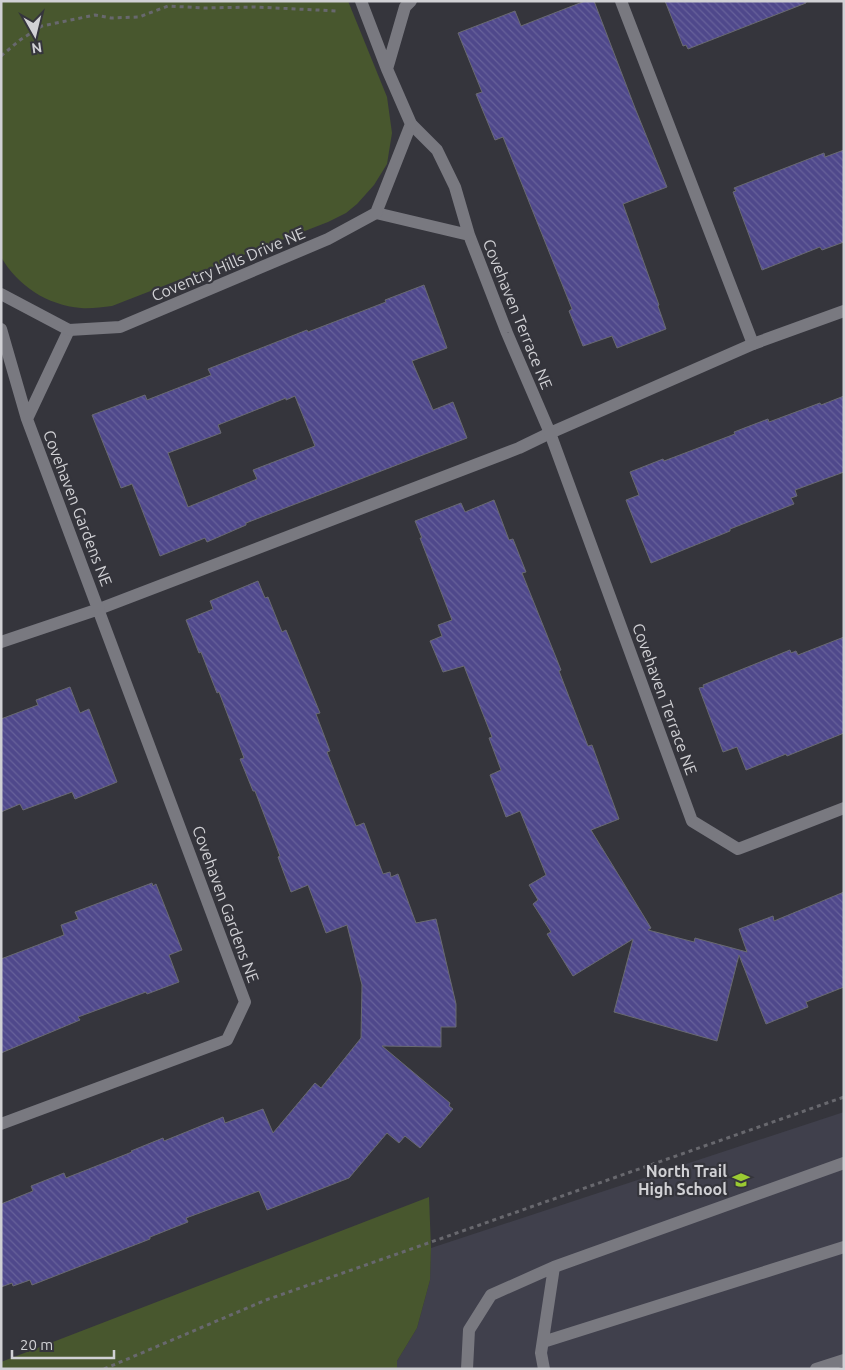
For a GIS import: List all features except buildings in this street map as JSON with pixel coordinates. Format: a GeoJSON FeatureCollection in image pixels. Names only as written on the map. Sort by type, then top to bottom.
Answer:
{"type":"FeatureCollection","features":[{"type":"Feature","properties":{"kind":"street"},"geometry":{"type":"LineString","coordinates":[[387,69],[406,7],[412,1]]}},
{"type":"Feature","properties":{"kind":"street"},"geometry":{"type":"LineString","coordinates":[[621,1],[753,344]]}},
{"type":"Feature","properties":{"kind":"street"},"geometry":{"type":"LineString","coordinates":[[362,5],[411,124],[376,213]]}},
{"type":"Feature","properties":{"kind":"street","name":"Covehaven Terrace NE"},"geometry":{"type":"LineString","coordinates":[[411,124],[437,150],[455,187],[469,235],[507,332],[550,432],[692,821],[738,849],[844,808]]}},
{"type":"Feature","properties":{"kind":"street","name":"Covehaven Terrace NE"},"geometry":{"type":"LineString","coordinates":[[376,213],[469,235]]}},
{"type":"Feature","properties":{"kind":"street","name":"Coventry Hills Drive NE"},"geometry":{"type":"LineString","coordinates":[[69,330],[120,327],[328,239],[376,213]]}},
{"type":"Feature","properties":{"kind":"street"},"geometry":{"type":"LineString","coordinates":[[1,294],[69,330]]}},
{"type":"Feature","properties":{"kind":"street"},"geometry":{"type":"LineString","coordinates":[[99,609],[519,448],[550,432],[753,344],[844,311]]}},
{"type":"Feature","properties":{"kind":"street","name":"Covehaven Gardens NE"},"geometry":{"type":"LineString","coordinates":[[1,329],[27,419],[245,1002],[227,1040],[1,1124]]}},
{"type":"Feature","properties":{"kind":"street","name":"Covehaven Gardens NE"},"geometry":{"type":"LineString","coordinates":[[27,419],[69,330]]}},
{"type":"Feature","properties":{"kind":"street","name":"Covehaven Gardens NE"},"geometry":{"type":"LineString","coordinates":[[1,642],[99,609]]}},
{"type":"Feature","properties":{"kind":"street"},"geometry":{"type":"LineString","coordinates":[[467,1369],[469,1330],[491,1295],[554,1267],[844,1163]]}},
{"type":"Feature","properties":{"kind":"street"},"geometry":{"type":"LineString","coordinates":[[543,1342],[844,1247]]}},
{"type":"Feature","properties":{"kind":"street"},"geometry":{"type":"LineString","coordinates":[[544,1369],[541,1353],[554,1267]]}},
{"type":"Feature","properties":{"kind":"street"},"geometry":{"type":"LineString","coordinates":[[816,1369],[843,1362]]}},
{"type":"Feature","properties":{"kind":"path"},"geometry":{"type":"LineString","coordinates":[[1,56],[20,40],[42,26],[95,15],[111,18],[139,17],[168,6],[348,11],[362,5]]}},
{"type":"Feature","properties":{"kind":"path"},"geometry":{"type":"LineString","coordinates":[[104,1369],[266,1300],[844,1097]]}},
{"type":"Feature","properties":{"kind":"shaded area","name":"North Trail High School"},"geometry":{"type":"Polygon","coordinates":[[[844,1112],[844,1369],[397,1369],[397,1361],[417,1328],[430,1280],[431,1248],[844,1112]]]}},
{"type":"Feature","properties":{"kind":"green space"},"geometry":{"type":"Polygon","coordinates":[[[1,1],[348,1],[387,97],[392,133],[387,164],[374,185],[357,204],[346,213],[328,222],[112,306],[81,308],[57,303],[45,298],[16,277],[1,257],[1,1]]]}},
{"type":"Feature","properties":{"kind":"green space"},"geometry":{"type":"Polygon","coordinates":[[[429,1197],[430,1280],[417,1328],[397,1361],[397,1369],[1,1369],[1,1362],[429,1197]]]}},
{"type":"Feature","properties":{"kind":"place","name":"North Trail High School"},"geometry":{"type":"Point","coordinates":[741,1180]}}]}
